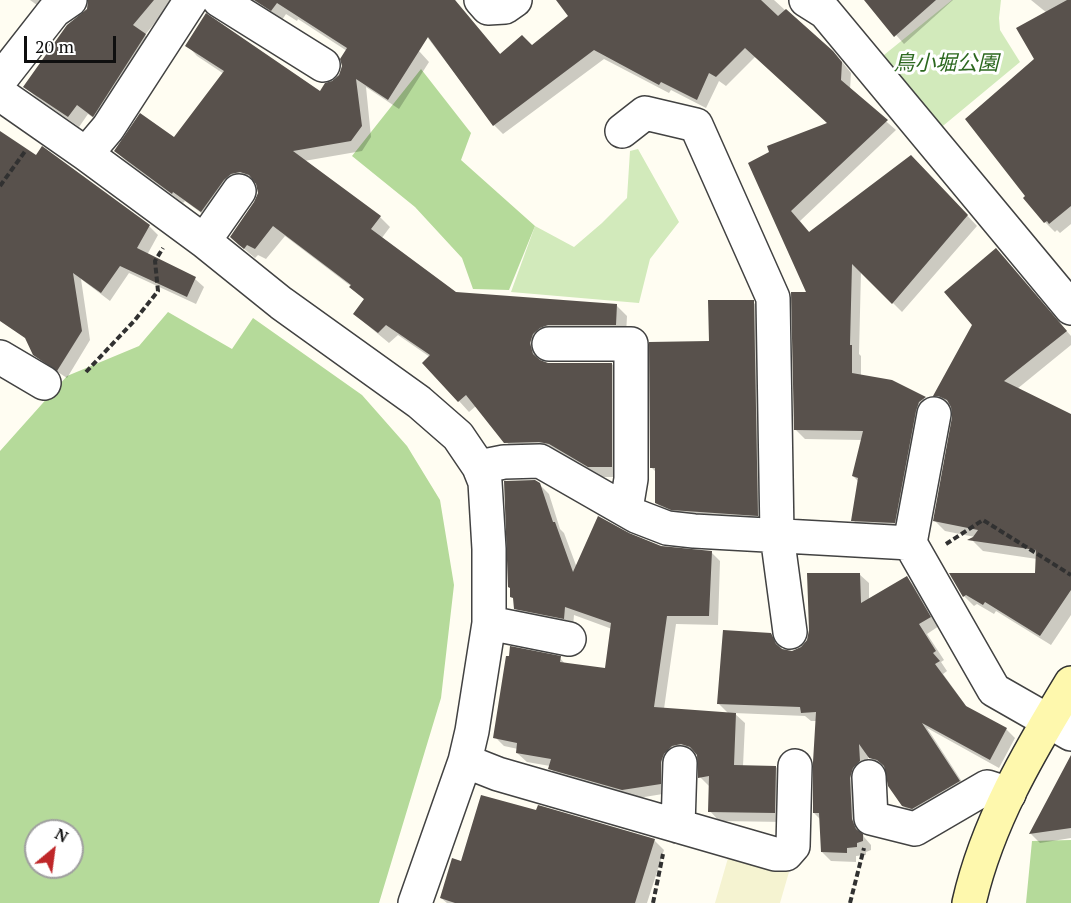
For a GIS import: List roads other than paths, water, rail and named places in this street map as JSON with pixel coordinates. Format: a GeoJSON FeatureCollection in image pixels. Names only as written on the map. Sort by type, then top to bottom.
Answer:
{"type":"FeatureCollection","features":[{"type":"Feature","properties":{"kind":"street"},"geometry":{"type":"LineString","coordinates":[[0,80],[54,11],[70,0]]}},
{"type":"Feature","properties":{"kind":"street"},"geometry":{"type":"LineString","coordinates":[[86,154],[108,128],[190,0]]}},
{"type":"Feature","properties":{"kind":"street"},"geometry":{"type":"LineString","coordinates":[[219,0],[323,65]]}},
{"type":"Feature","properties":{"kind":"street"},"geometry":{"type":"LineString","coordinates":[[481,0],[488,8],[505,7],[515,0]]}},
{"type":"Feature","properties":{"kind":"street"},"geometry":{"type":"LineString","coordinates":[[822,4],[1071,308]]}},
{"type":"Feature","properties":{"kind":"street"},"geometry":{"type":"LineString","coordinates":[[0,94],[86,154],[204,241],[281,303],[419,402],[458,436],[479,467],[485,482],[489,549],[489,623],[465,761],[415,903]]}},
{"type":"Feature","properties":{"kind":"street"},"geometry":{"type":"LineString","coordinates":[[622,131],[645,113],[696,125],[772,298],[777,535],[790,632]]}},
{"type":"Feature","properties":{"kind":"street"},"geometry":{"type":"LineString","coordinates":[[204,241],[239,191]]}},
{"type":"Feature","properties":{"kind":"street"},"geometry":{"type":"LineString","coordinates":[[549,344],[631,344],[631,479],[626,509]]}},
{"type":"Feature","properties":{"kind":"street"},"geometry":{"type":"LineString","coordinates":[[0,357],[45,383]]}},
{"type":"Feature","properties":{"kind":"street"},"geometry":{"type":"LineString","coordinates":[[934,414],[910,543],[993,690],[1060,727]]}},
{"type":"Feature","properties":{"kind":"street"},"geometry":{"type":"LineString","coordinates":[[479,467],[504,462],[540,461],[636,516],[667,528],[910,543]]}},
{"type":"Feature","properties":{"kind":"street"},"geometry":{"type":"LineString","coordinates":[[489,623],[569,639]]}},
{"type":"Feature","properties":{"kind":"street"},"geometry":{"type":"LineString","coordinates":[[969,903],[981,860],[995,823],[1009,794],[1060,727],[1071,683]]}},
{"type":"Feature","properties":{"kind":"street"},"geometry":{"type":"LineString","coordinates":[[465,761],[498,774],[775,854],[786,854],[793,846],[795,766]]}},
{"type":"Feature","properties":{"kind":"street"},"geometry":{"type":"LineString","coordinates":[[674,825],[680,763]]}},
{"type":"Feature","properties":{"kind":"street"},"geometry":{"type":"LineString","coordinates":[[869,777],[872,818],[915,829],[987,787],[1009,794]]}},
{"type":"Feature","properties":{"kind":"park label","name":"鳥小堀公園"},"geometry":{"type":"Point","coordinates":[946,64]}}]}
